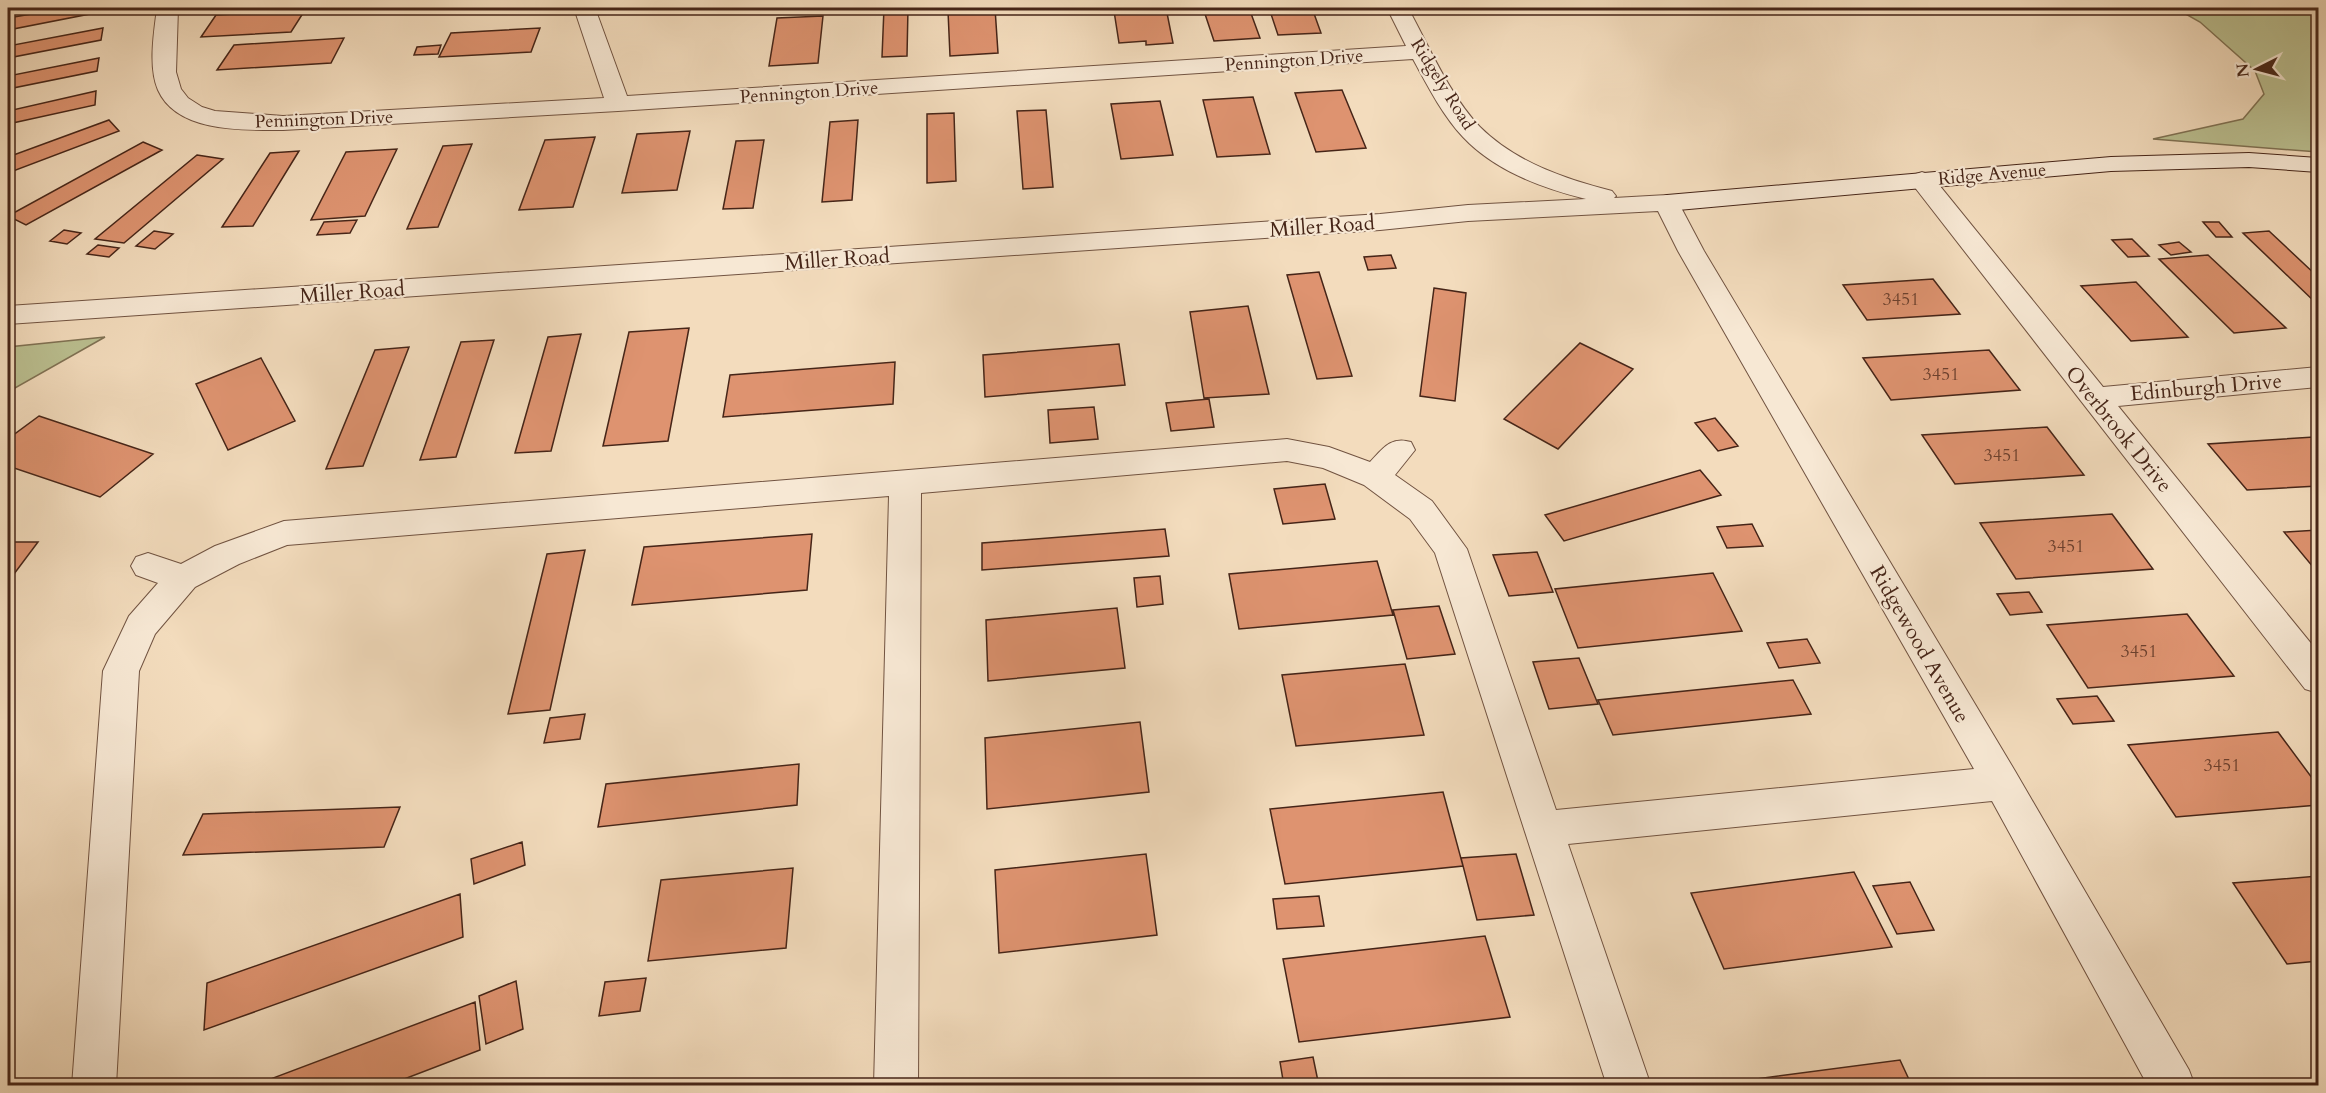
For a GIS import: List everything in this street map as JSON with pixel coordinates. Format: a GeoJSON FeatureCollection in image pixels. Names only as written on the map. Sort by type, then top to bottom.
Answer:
{"type":"FeatureCollection","features":[{"type":"Feature","properties":{"kind":"street","name":"Pennington Drive"},"geometry":{"type":"LineString","coordinates":[[167,8],[165,74],[173,97],[198,114],[232,122],[283,123],[618,104],[1420,52]]}},
{"type":"Feature","properties":{"kind":"street"},"geometry":{"type":"LineString","coordinates":[[584,8],[618,104]]}},
{"type":"Feature","properties":{"kind":"street","name":"Ridgely Road"},"geometry":{"type":"LineString","coordinates":[[1398,8],[1420,52],[1448,99],[1474,135],[1503,157],[1562,186],[1603,196],[1667,203]]}},
{"type":"Feature","properties":{"kind":"street","name":"Ridge Avenue"},"geometry":{"type":"LineString","coordinates":[[1667,203],[1922,180],[2182,161],[2249,160],[2319,165]]}},
{"type":"Feature","properties":{"kind":"street","name":"Overbrook Drive"},"geometry":{"type":"LineString","coordinates":[[1922,180],[2093,398],[2319,678]]}},
{"type":"Feature","properties":{"kind":"street","name":"Miller Road"},"geometry":{"type":"LineString","coordinates":[[8,315],[1380,222],[1468,213],[1667,203]]}},
{"type":"Feature","properties":{"kind":"street","name":"Ridgewood Avenue"},"geometry":{"type":"LineString","coordinates":[[1667,203],[1697,261],[2002,783],[2173,1086]]}},
{"type":"Feature","properties":{"kind":"street","name":"Edinburgh Drive"},"geometry":{"type":"LineString","coordinates":[[2093,398],[2319,377]]}},
{"type":"Feature","properties":{"kind":"street"},"geometry":{"type":"LineString","coordinates":[[94,1086],[121,670],[141,626],[183,578],[226,555],[284,533],[1287,450],[1329,458],[1375,477],[1421,510],[1450,549],[1629,1086]]}},
{"type":"Feature","properties":{"kind":"street"},"geometry":{"type":"LineString","coordinates":[[1375,477],[1400,450]]}},
{"type":"Feature","properties":{"kind":"street"},"geometry":{"type":"LineString","coordinates":[[896,1086],[905,483]]}},
{"type":"Feature","properties":{"kind":"street"},"geometry":{"type":"LineString","coordinates":[[148,566],[183,578]]}},
{"type":"Feature","properties":{"kind":"street"},"geometry":{"type":"LineString","coordinates":[[1542,829],[2002,783]]}},
{"type":"Feature","properties":{"kind":"green space"},"geometry":{"type":"Polygon","coordinates":[[[2175,8],[2318,8],[2318,152],[2153,139],[2243,119],[2264,94],[2255,71],[2200,22],[2175,8]]]}},
{"type":"Feature","properties":{"kind":"green space"},"geometry":{"type":"Polygon","coordinates":[[[105,337],[8,392],[8,347],[105,337]]]}},
{"type":"Feature","properties":{"kind":"building"},"geometry":{"type":"Polygon","coordinates":[[[67,8],[106,8],[105,11],[8,30],[8,18],[67,8]]]}},
{"type":"Feature","properties":{"kind":"building"},"geometry":{"type":"Polygon","coordinates":[[[884,8],[908,8],[907,56],[882,57],[884,8]]]}},
{"type":"Feature","properties":{"kind":"building"},"geometry":{"type":"Polygon","coordinates":[[[995,8],[998,53],[950,56],[948,11],[995,8]]]}},
{"type":"Feature","properties":{"kind":"building"},"geometry":{"type":"Polygon","coordinates":[[[1166,8],[1173,43],[1146,45],[1146,41],[1119,43],[1114,11],[1166,8]]]}},
{"type":"Feature","properties":{"kind":"building"},"geometry":{"type":"Polygon","coordinates":[[[1203,8],[1249,8],[1260,38],[1214,41],[1203,8]]]}},
{"type":"Feature","properties":{"kind":"building"},"geometry":{"type":"Polygon","coordinates":[[[1269,8],[1312,8],[1321,33],[1278,35],[1269,8]]]}},
{"type":"Feature","properties":{"kind":"building"},"geometry":{"type":"Polygon","coordinates":[[[305,10],[291,32],[201,37],[216,15],[305,10]]]}},
{"type":"Feature","properties":{"kind":"building"},"geometry":{"type":"Polygon","coordinates":[[[823,16],[818,63],[769,66],[777,18],[823,16]]]}},
{"type":"Feature","properties":{"kind":"building"},"geometry":{"type":"Polygon","coordinates":[[[103,28],[101,40],[8,58],[8,46],[103,28]]]}},
{"type":"Feature","properties":{"kind":"building"},"geometry":{"type":"Polygon","coordinates":[[[540,28],[531,52],[439,57],[451,33],[540,28]]]}},
{"type":"Feature","properties":{"kind":"building"},"geometry":{"type":"Polygon","coordinates":[[[344,38],[331,63],[217,70],[234,45],[344,38]]]}},
{"type":"Feature","properties":{"kind":"building"},"geometry":{"type":"Polygon","coordinates":[[[441,45],[438,54],[414,55],[417,47],[441,45]]]}},
{"type":"Feature","properties":{"kind":"building"},"geometry":{"type":"Polygon","coordinates":[[[99,58],[97,71],[8,89],[8,76],[99,58]]]}},
{"type":"Feature","properties":{"kind":"building"},"geometry":{"type":"Polygon","coordinates":[[[1342,90],[1366,148],[1316,152],[1295,93],[1342,90]]]}},
{"type":"Feature","properties":{"kind":"building"},"geometry":{"type":"Polygon","coordinates":[[[96,91],[95,105],[8,124],[8,111],[96,91]]]}},
{"type":"Feature","properties":{"kind":"building"},"geometry":{"type":"Polygon","coordinates":[[[1253,97],[1270,154],[1217,157],[1203,100],[1253,97]]]}},
{"type":"Feature","properties":{"kind":"building"},"geometry":{"type":"Polygon","coordinates":[[[1160,101],[1173,155],[1121,159],[1111,104],[1160,101]]]}},
{"type":"Feature","properties":{"kind":"building"},"geometry":{"type":"Polygon","coordinates":[[[1046,110],[1053,187],[1023,189],[1017,111],[1046,110]]]}},
{"type":"Feature","properties":{"kind":"building"},"geometry":{"type":"Polygon","coordinates":[[[954,113],[956,181],[927,183],[927,114],[954,113]]]}},
{"type":"Feature","properties":{"kind":"building"},"geometry":{"type":"Polygon","coordinates":[[[109,120],[119,131],[8,173],[8,157],[109,120]]]}},
{"type":"Feature","properties":{"kind":"building"},"geometry":{"type":"Polygon","coordinates":[[[858,120],[852,200],[822,202],[830,122],[858,120]]]}},
{"type":"Feature","properties":{"kind":"building"},"geometry":{"type":"Polygon","coordinates":[[[690,131],[677,190],[622,193],[637,134],[690,131]]]}},
{"type":"Feature","properties":{"kind":"building"},"geometry":{"type":"Polygon","coordinates":[[[595,137],[573,207],[519,210],[545,140],[595,137]]]}},
{"type":"Feature","properties":{"kind":"building"},"geometry":{"type":"Polygon","coordinates":[[[764,140],[753,208],[723,209],[736,141],[764,140]]]}},
{"type":"Feature","properties":{"kind":"building"},"geometry":{"type":"Polygon","coordinates":[[[143,142],[162,150],[26,225],[8,216],[143,142]]]}},
{"type":"Feature","properties":{"kind":"building"},"geometry":{"type":"Polygon","coordinates":[[[472,144],[438,227],[407,229],[443,146],[472,144]]]}},
{"type":"Feature","properties":{"kind":"building"},"geometry":{"type":"Polygon","coordinates":[[[397,149],[365,216],[311,220],[346,152],[397,149]]]}},
{"type":"Feature","properties":{"kind":"building"},"geometry":{"type":"Polygon","coordinates":[[[299,151],[253,226],[222,227],[270,153],[299,151]]]}},
{"type":"Feature","properties":{"kind":"building"},"geometry":{"type":"Polygon","coordinates":[[[197,155],[223,159],[124,243],[95,239],[197,155]]]}},
{"type":"Feature","properties":{"kind":"building"},"geometry":{"type":"Polygon","coordinates":[[[357,220],[350,233],[317,235],[324,222],[357,220]]]}},
{"type":"Feature","properties":{"kind":"building"},"geometry":{"type":"Polygon","coordinates":[[[2203,222],[2219,222],[2232,237],[2216,237],[2203,222]]]}},
{"type":"Feature","properties":{"kind":"building"},"geometry":{"type":"Polygon","coordinates":[[[64,230],[81,233],[67,244],[50,241],[64,230]]]}},
{"type":"Feature","properties":{"kind":"building"},"geometry":{"type":"Polygon","coordinates":[[[154,231],[173,234],[155,249],[136,246],[154,231]]]}},
{"type":"Feature","properties":{"kind":"building"},"geometry":{"type":"Polygon","coordinates":[[[2269,231],[2318,277],[2318,305],[2243,233],[2269,231]]]}},
{"type":"Feature","properties":{"kind":"building"},"geometry":{"type":"Polygon","coordinates":[[[2132,239],[2149,256],[2128,257],[2112,240],[2132,239]]]}},
{"type":"Feature","properties":{"kind":"building"},"geometry":{"type":"Polygon","coordinates":[[[2179,242],[2191,252],[2171,255],[2159,245],[2179,242]]]}},
{"type":"Feature","properties":{"kind":"building"},"geometry":{"type":"Polygon","coordinates":[[[98,245],[119,248],[109,257],[87,254],[98,245]]]}},
{"type":"Feature","properties":{"kind":"building"},"geometry":{"type":"Polygon","coordinates":[[[1391,255],[1396,268],[1368,270],[1364,257],[1391,255]]]}},
{"type":"Feature","properties":{"kind":"building"},"geometry":{"type":"Polygon","coordinates":[[[2208,255],[2286,328],[2234,333],[2159,259],[2208,255]]]}},
{"type":"Feature","properties":{"kind":"building"},"geometry":{"type":"Polygon","coordinates":[[[1319,272],[1352,376],[1317,379],[1287,275],[1319,272]]]}},
{"type":"Feature","properties":{"kind":"building"},"geometry":{"type":"Polygon","coordinates":[[[1933,279],[1960,314],[1867,320],[1843,285],[1933,279]]]}},
{"type":"Feature","properties":{"kind":"building"},"geometry":{"type":"Polygon","coordinates":[[[2136,282],[2188,337],[2131,341],[2081,286],[2136,282]]]}},
{"type":"Feature","properties":{"kind":"building"},"geometry":{"type":"Polygon","coordinates":[[[1434,288],[1466,293],[1455,401],[1420,396],[1434,288]]]}},
{"type":"Feature","properties":{"kind":"building"},"geometry":{"type":"Polygon","coordinates":[[[1248,306],[1269,394],[1204,398],[1190,312],[1248,306]]]}},
{"type":"Feature","properties":{"kind":"building"},"geometry":{"type":"Polygon","coordinates":[[[689,328],[668,441],[603,446],[629,332],[689,328]]]}},
{"type":"Feature","properties":{"kind":"building"},"geometry":{"type":"Polygon","coordinates":[[[581,334],[551,451],[515,453],[548,337],[581,334]]]}},
{"type":"Feature","properties":{"kind":"building"},"geometry":{"type":"Polygon","coordinates":[[[494,340],[456,457],[420,460],[461,342],[494,340]]]}},
{"type":"Feature","properties":{"kind":"building"},"geometry":{"type":"Polygon","coordinates":[[[1580,343],[1633,369],[1558,449],[1504,419],[1580,343]]]}},
{"type":"Feature","properties":{"kind":"building"},"geometry":{"type":"Polygon","coordinates":[[[1119,344],[1125,385],[985,397],[983,355],[1119,344]]]}},
{"type":"Feature","properties":{"kind":"building"},"geometry":{"type":"Polygon","coordinates":[[[409,347],[363,466],[326,469],[375,350],[409,347]]]}},
{"type":"Feature","properties":{"kind":"building"},"geometry":{"type":"Polygon","coordinates":[[[1989,350],[2020,390],[1891,400],[1863,358],[1989,350]]]}},
{"type":"Feature","properties":{"kind":"building"},"geometry":{"type":"Polygon","coordinates":[[[261,358],[295,421],[228,450],[196,384],[261,358]]]}},
{"type":"Feature","properties":{"kind":"building"},"geometry":{"type":"Polygon","coordinates":[[[895,362],[893,404],[723,417],[730,375],[895,362]]]}},
{"type":"Feature","properties":{"kind":"building"},"geometry":{"type":"Polygon","coordinates":[[[1209,399],[1214,427],[1171,431],[1166,403],[1209,399]]]}},
{"type":"Feature","properties":{"kind":"building"},"geometry":{"type":"Polygon","coordinates":[[[1094,407],[1098,439],[1050,443],[1048,410],[1094,407]]]}},
{"type":"Feature","properties":{"kind":"building"},"geometry":{"type":"Polygon","coordinates":[[[39,416],[153,454],[100,497],[8,466],[8,439],[39,416]]]}},
{"type":"Feature","properties":{"kind":"building"},"geometry":{"type":"Polygon","coordinates":[[[1715,418],[1738,446],[1718,451],[1695,423],[1715,418]]]}},
{"type":"Feature","properties":{"kind":"building"},"geometry":{"type":"Polygon","coordinates":[[[2047,427],[2084,475],[1955,484],[1922,435],[2047,427]]]}},
{"type":"Feature","properties":{"kind":"building"},"geometry":{"type":"Polygon","coordinates":[[[2314,437],[2318,442],[2318,486],[2247,490],[2208,444],[2314,437]]]}},
{"type":"Feature","properties":{"kind":"building"},"geometry":{"type":"Polygon","coordinates":[[[1700,470],[1721,495],[1564,541],[1545,515],[1700,470]]]}},
{"type":"Feature","properties":{"kind":"building"},"geometry":{"type":"Polygon","coordinates":[[[1325,484],[1335,519],[1283,524],[1274,489],[1325,484]]]}},
{"type":"Feature","properties":{"kind":"building"},"geometry":{"type":"Polygon","coordinates":[[[2112,514],[2153,569],[2016,579],[1980,523],[2112,514]]]}},
{"type":"Feature","properties":{"kind":"building"},"geometry":{"type":"Polygon","coordinates":[[[1752,524],[1763,546],[1727,548],[1717,527],[1752,524]]]}},
{"type":"Feature","properties":{"kind":"building"},"geometry":{"type":"Polygon","coordinates":[[[1165,529],[1169,556],[982,570],[982,543],[1165,529]]]}},
{"type":"Feature","properties":{"kind":"building"},"geometry":{"type":"Polygon","coordinates":[[[2318,530],[2318,573],[2284,532],[2318,530]]]}},
{"type":"Feature","properties":{"kind":"building"},"geometry":{"type":"Polygon","coordinates":[[[812,534],[807,590],[632,605],[644,547],[812,534]]]}},
{"type":"Feature","properties":{"kind":"building"},"geometry":{"type":"Polygon","coordinates":[[[8,542],[38,542],[14,574],[8,574],[8,542]]]}},
{"type":"Feature","properties":{"kind":"building"},"geometry":{"type":"Polygon","coordinates":[[[585,550],[550,710],[508,714],[547,554],[585,550]]]}},
{"type":"Feature","properties":{"kind":"building"},"geometry":{"type":"Polygon","coordinates":[[[1537,552],[1553,592],[1509,596],[1493,555],[1537,552]]]}},
{"type":"Feature","properties":{"kind":"building"},"geometry":{"type":"Polygon","coordinates":[[[1377,561],[1393,615],[1239,629],[1229,574],[1377,561]]]}},
{"type":"Feature","properties":{"kind":"building"},"geometry":{"type":"Polygon","coordinates":[[[1713,573],[1742,631],[1578,648],[1555,589],[1713,573]]]}},
{"type":"Feature","properties":{"kind":"building"},"geometry":{"type":"Polygon","coordinates":[[[1160,576],[1163,604],[1137,607],[1134,578],[1160,576]]]}},
{"type":"Feature","properties":{"kind":"building"},"geometry":{"type":"Polygon","coordinates":[[[2029,592],[2042,612],[2010,615],[1997,594],[2029,592]]]}},
{"type":"Feature","properties":{"kind":"building"},"geometry":{"type":"Polygon","coordinates":[[[1439,606],[1455,654],[1407,659],[1393,610],[1439,606]]]}},
{"type":"Feature","properties":{"kind":"building"},"geometry":{"type":"Polygon","coordinates":[[[1117,608],[1125,668],[988,681],[986,620],[1117,608]]]}},
{"type":"Feature","properties":{"kind":"building"},"geometry":{"type":"Polygon","coordinates":[[[2187,614],[2234,676],[2088,688],[2047,625],[2187,614]]]}},
{"type":"Feature","properties":{"kind":"building"},"geometry":{"type":"Polygon","coordinates":[[[1807,639],[1820,663],[1779,668],[1767,643],[1807,639]]]}},
{"type":"Feature","properties":{"kind":"building"},"geometry":{"type":"Polygon","coordinates":[[[1579,658],[1598,704],[1549,709],[1533,662],[1579,658]]]}},
{"type":"Feature","properties":{"kind":"building"},"geometry":{"type":"Polygon","coordinates":[[[1405,664],[1424,735],[1296,746],[1282,675],[1405,664]]]}},
{"type":"Feature","properties":{"kind":"building"},"geometry":{"type":"Polygon","coordinates":[[[1793,680],[1811,714],[1613,735],[1598,700],[1793,680]]]}},
{"type":"Feature","properties":{"kind":"building"},"geometry":{"type":"Polygon","coordinates":[[[14,695],[8,738],[8,697],[14,695]]]}},
{"type":"Feature","properties":{"kind":"building"},"geometry":{"type":"Polygon","coordinates":[[[2097,696],[2114,721],[2073,724],[2057,699],[2097,696]]]}},
{"type":"Feature","properties":{"kind":"building"},"geometry":{"type":"Polygon","coordinates":[[[585,714],[580,739],[544,743],[550,718],[585,714]]]}},
{"type":"Feature","properties":{"kind":"building"},"geometry":{"type":"Polygon","coordinates":[[[1140,722],[1149,792],[987,809],[985,738],[1140,722]]]}},
{"type":"Feature","properties":{"kind":"building"},"geometry":{"type":"Polygon","coordinates":[[[2278,732],[2318,786],[2318,805],[2176,817],[2128,745],[2278,732]]]}},
{"type":"Feature","properties":{"kind":"building"},"geometry":{"type":"Polygon","coordinates":[[[799,764],[797,805],[598,827],[606,784],[799,764]]]}},
{"type":"Feature","properties":{"kind":"building"},"geometry":{"type":"Polygon","coordinates":[[[1443,792],[1463,866],[1285,884],[1270,809],[1443,792]]]}},
{"type":"Feature","properties":{"kind":"building"},"geometry":{"type":"Polygon","coordinates":[[[400,807],[384,847],[183,855],[203,814],[400,807]]]}},
{"type":"Feature","properties":{"kind":"building"},"geometry":{"type":"Polygon","coordinates":[[[522,842],[525,865],[474,884],[471,859],[522,842]]]}},
{"type":"Feature","properties":{"kind":"building"},"geometry":{"type":"Polygon","coordinates":[[[1146,854],[1157,935],[999,953],[995,870],[1146,854]]]}},
{"type":"Feature","properties":{"kind":"building"},"geometry":{"type":"Polygon","coordinates":[[[1516,854],[1534,915],[1477,920],[1461,858],[1516,854]]]}},
{"type":"Feature","properties":{"kind":"building"},"geometry":{"type":"Polygon","coordinates":[[[793,868],[786,948],[648,961],[661,880],[793,868]]]}},
{"type":"Feature","properties":{"kind":"building"},"geometry":{"type":"Polygon","coordinates":[[[1854,872],[1892,947],[1724,969],[1691,893],[1854,872]]]}},
{"type":"Feature","properties":{"kind":"building"},"geometry":{"type":"Polygon","coordinates":[[[2318,876],[2318,961],[2287,964],[2233,883],[2318,876]]]}},
{"type":"Feature","properties":{"kind":"building"},"geometry":{"type":"Polygon","coordinates":[[[1910,882],[1934,930],[1897,934],[1873,886],[1910,882]]]}},
{"type":"Feature","properties":{"kind":"building"},"geometry":{"type":"Polygon","coordinates":[[[460,894],[463,937],[204,1030],[207,983],[460,894]]]}},
{"type":"Feature","properties":{"kind":"building"},"geometry":{"type":"Polygon","coordinates":[[[1319,896],[1324,926],[1277,929],[1273,899],[1319,896]]]}},
{"type":"Feature","properties":{"kind":"building"},"geometry":{"type":"Polygon","coordinates":[[[1485,936],[1510,1017],[1299,1042],[1283,959],[1485,936]]]}},
{"type":"Feature","properties":{"kind":"building"},"geometry":{"type":"Polygon","coordinates":[[[646,978],[640,1011],[599,1016],[605,982],[646,978]]]}},
{"type":"Feature","properties":{"kind":"building"},"geometry":{"type":"Polygon","coordinates":[[[516,981],[523,1029],[486,1044],[479,996],[516,981]]]}},
{"type":"Feature","properties":{"kind":"building"},"geometry":{"type":"Polygon","coordinates":[[[475,1002],[480,1050],[386,1086],[252,1086],[475,1002]]]}},
{"type":"Feature","properties":{"kind":"building"},"geometry":{"type":"Polygon","coordinates":[[[1313,1057],[1319,1086],[1284,1086],[1280,1062],[1313,1057]]]}},
{"type":"Feature","properties":{"kind":"building"},"geometry":{"type":"Polygon","coordinates":[[[1900,1060],[1912,1086],[1750,1086],[1748,1080],[1900,1060]]]}}]}
